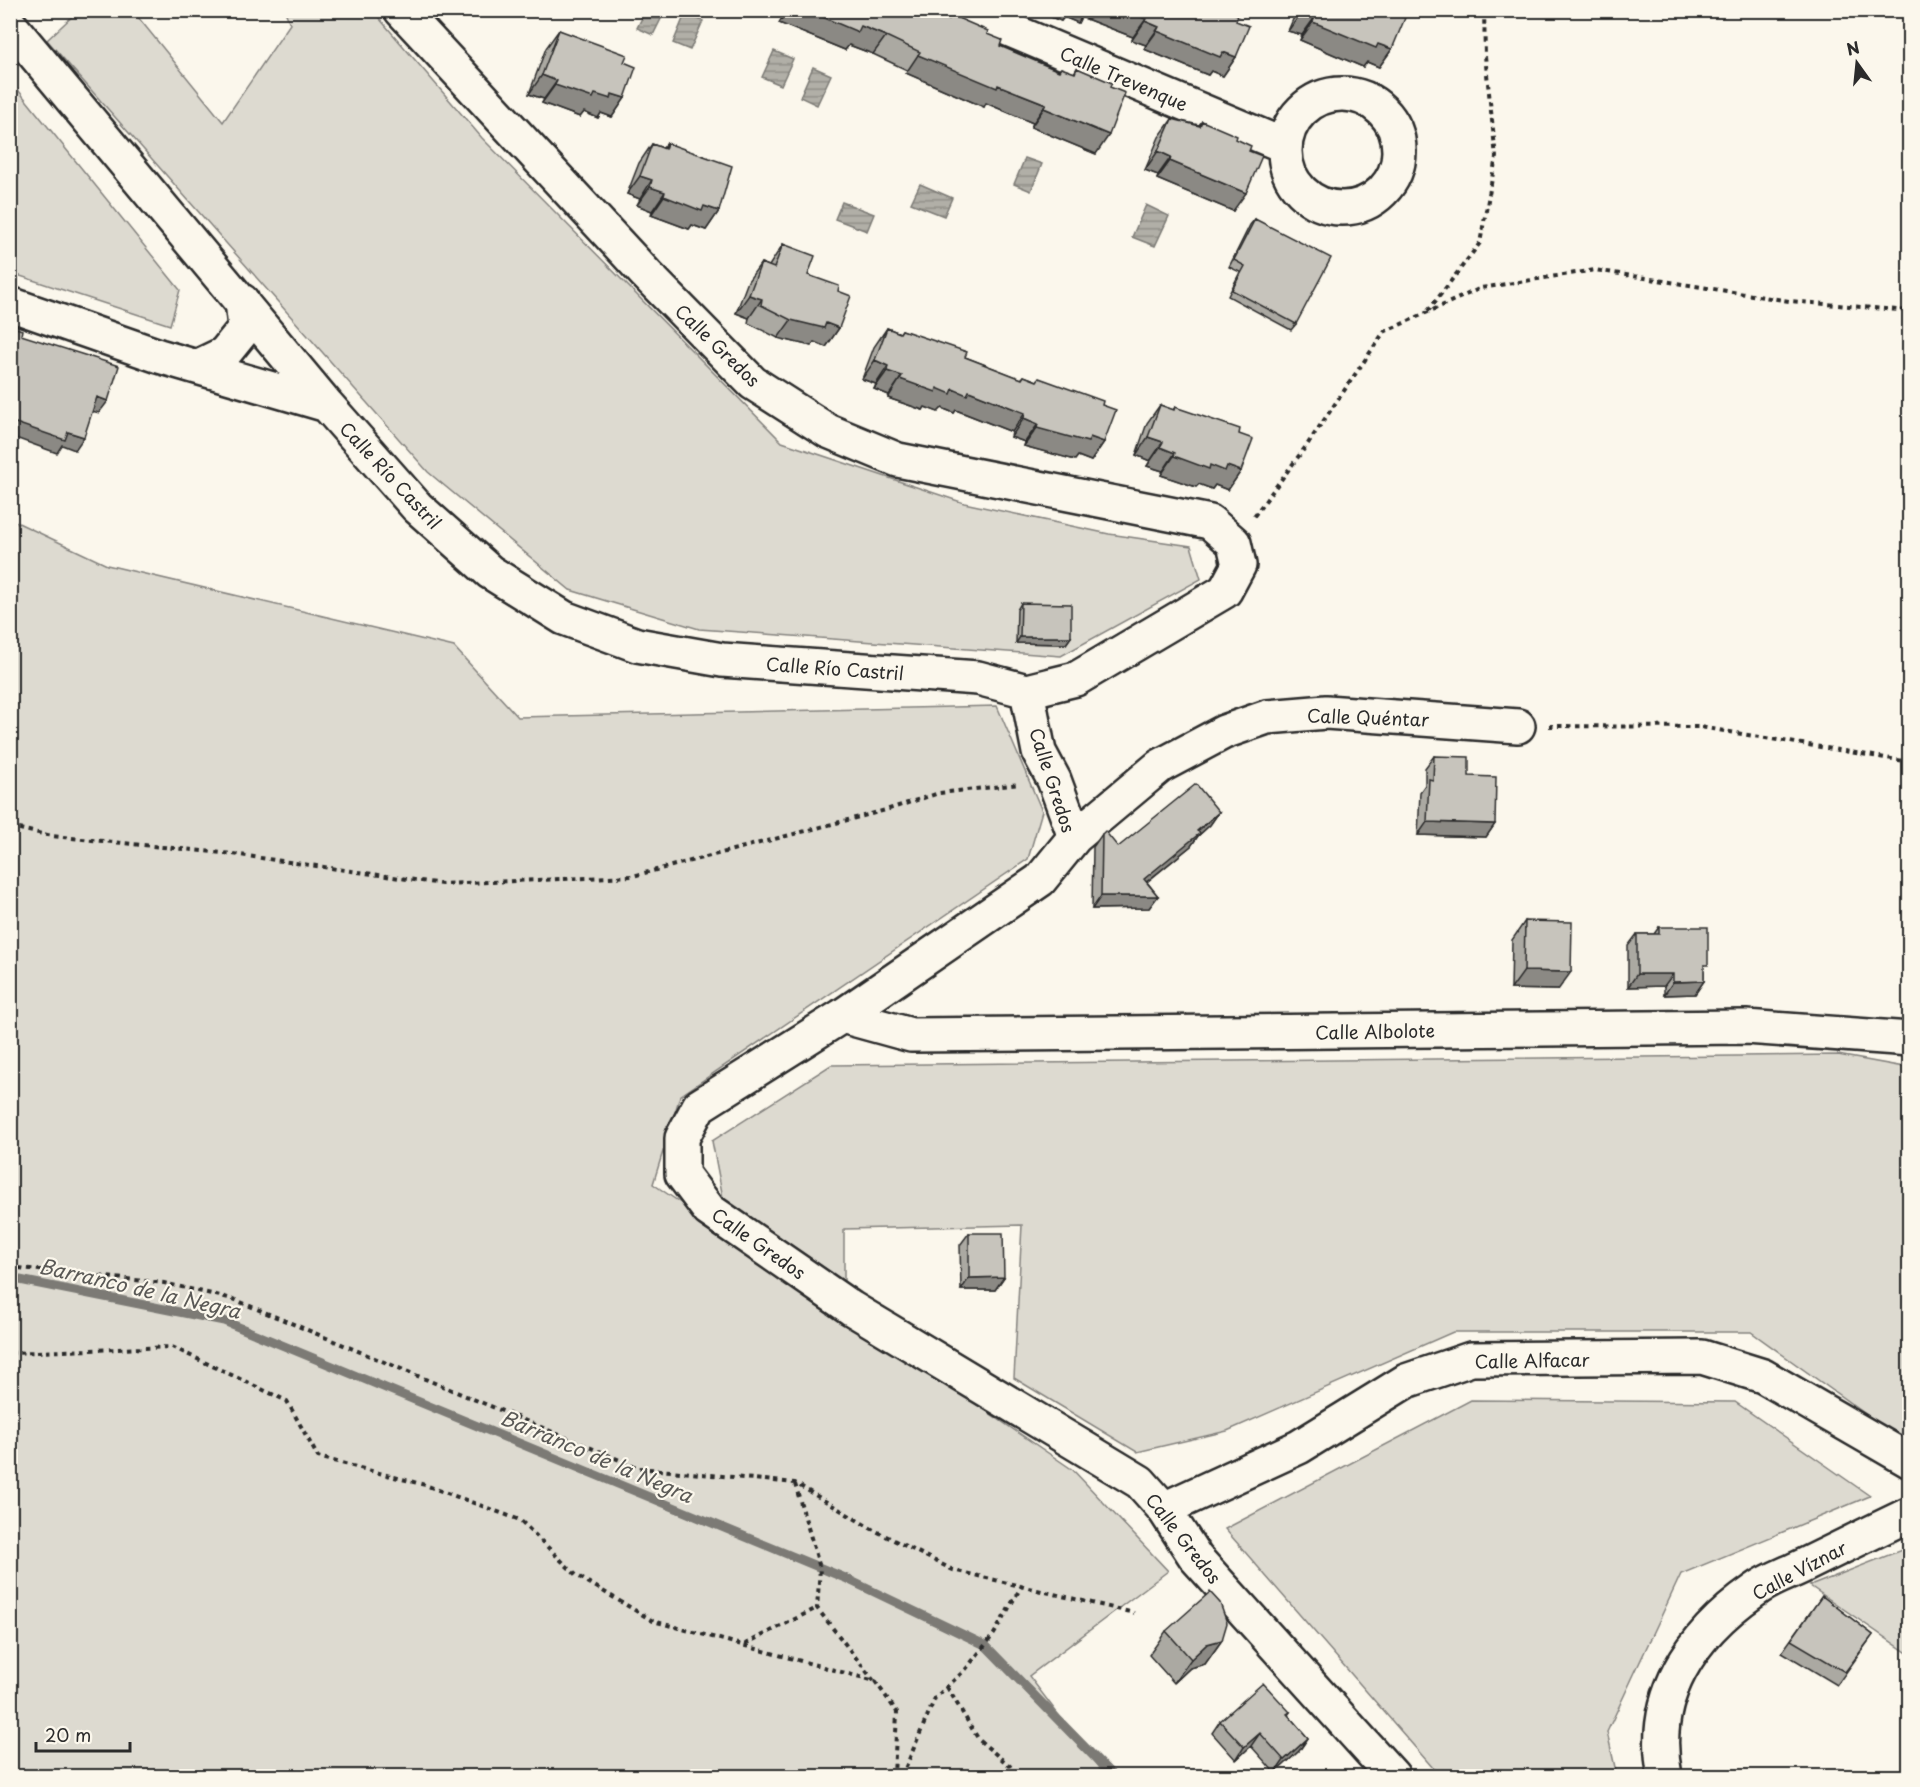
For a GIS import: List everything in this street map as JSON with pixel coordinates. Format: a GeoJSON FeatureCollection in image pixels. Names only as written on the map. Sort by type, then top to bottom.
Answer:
{"type":"FeatureCollection","features":[{"type":"Feature","properties":{"kind":"street","name":"Calle Gredos"},"geometry":{"type":"LineString","coordinates":[[401,10],[646,274],[753,383],[828,431],[898,460],[1210,522],[1234,543]]}},
{"type":"Feature","properties":{"kind":"street","name":"Calle Trevenque"},"geometry":{"type":"LineString","coordinates":[[963,10],[1285,146]]}},
{"type":"Feature","properties":{"kind":"street","name":"Calle Río Castril"},"geometry":{"type":"LineString","coordinates":[[10,25],[327,405],[417,507],[490,572],[564,618],[638,645],[722,660],[978,678],[1027,691]]}},
{"type":"Feature","properties":{"kind":"street"},"geometry":{"type":"LineString","coordinates":[[199,366],[224,354],[245,328],[242,302]]}},
{"type":"Feature","properties":{"kind":"street"},"geometry":{"type":"LineString","coordinates":[[10,304],[159,356],[327,405]]}},
{"type":"Feature","properties":{"kind":"street"},"geometry":{"type":"LineString","coordinates":[[1027,691],[1076,679],[1225,591],[1239,565],[1234,543]]}},
{"type":"Feature","properties":{"kind":"street","name":"Calle Gredos"},"geometry":{"type":"LineString","coordinates":[[1027,691],[1039,752],[1054,780],[1075,837],[1040,880],[842,1016],[699,1106],[682,1138],[682,1174],[709,1210],[851,1308],[1140,1482],[1164,1509],[1196,1558],[1393,1776]]}},
{"type":"Feature","properties":{"kind":"street","name":"Calle Quéntar"},"geometry":{"type":"LineString","coordinates":[[1075,837],[1160,766],[1224,732],[1267,717],[1326,712],[1518,726]]}},
{"type":"Feature","properties":{"kind":"street","name":"Calle Albolote"},"geometry":{"type":"LineString","coordinates":[[842,1016],[911,1035],[1746,1027],[1910,1039]]}},
{"type":"Feature","properties":{"kind":"street","name":"Calle Alfacar"},"geometry":{"type":"LineString","coordinates":[[1164,1509],[1299,1447],[1406,1381],[1470,1359],[1702,1358],[1763,1376],[1910,1461]]}},
{"type":"Feature","properties":{"kind":"street","name":"Calle Víznar"},"geometry":{"type":"LineString","coordinates":[[1665,1776],[1662,1729],[1670,1694],[1680,1666],[1703,1635],[1754,1590],[1910,1514]]}},
{"type":"Feature","properties":{"kind":"path"},"geometry":{"type":"LineString","coordinates":[[1428,312],[1480,243],[1494,168],[1496,157],[1485,56],[1484,10]]}},
{"type":"Feature","properties":{"kind":"path"},"geometry":{"type":"LineString","coordinates":[[1234,543],[1307,445],[1384,332],[1481,288],[1595,270],[1789,301],[1910,311]]}},
{"type":"Feature","properties":{"kind":"path"},"geometry":{"type":"LineString","coordinates":[[1518,726],[1700,727],[1910,762]]}},
{"type":"Feature","properties":{"kind":"path"},"geometry":{"type":"LineString","coordinates":[[10,827],[52,836],[233,854],[442,884],[633,876],[886,810],[939,793],[1054,780]]}},
{"type":"Feature","properties":{"kind":"path"},"geometry":{"type":"LineString","coordinates":[[10,1267],[164,1283],[233,1299],[639,1468],[795,1483],[872,1529],[952,1570],[1134,1613]]}},
{"type":"Feature","properties":{"kind":"path"},"geometry":{"type":"LineString","coordinates":[[10,1353],[172,1347],[286,1401],[318,1457],[425,1485],[520,1520],[576,1575],[653,1621],[745,1644],[875,1681]]}},
{"type":"Feature","properties":{"kind":"path"},"geometry":{"type":"LineString","coordinates":[[795,1483],[820,1568],[817,1608],[897,1712],[894,1776]]}},
{"type":"Feature","properties":{"kind":"path"},"geometry":{"type":"LineString","coordinates":[[902,1776],[935,1698],[966,1670],[994,1634],[1021,1586]]}},
{"type":"Feature","properties":{"kind":"path"},"geometry":{"type":"LineString","coordinates":[[745,1644],[817,1608]]}},
{"type":"Feature","properties":{"kind":"path"},"geometry":{"type":"LineString","coordinates":[[947,1687],[979,1740],[1010,1766],[1016,1776]]}},
{"type":"Feature","properties":{"kind":"shaded area"},"geometry":{"type":"Polygon","coordinates":[[[646,10],[665,11],[653,35],[637,28],[646,10]]]}},
{"type":"Feature","properties":{"kind":"shaded area"},"geometry":{"type":"Polygon","coordinates":[[[78,11],[133,11],[223,122],[290,24],[285,11],[373,11],[482,138],[782,442],[964,503],[1109,534],[1191,546],[1201,579],[1061,656],[699,629],[570,590],[428,472],[47,40],[78,11]]]}},
{"type":"Feature","properties":{"kind":"shaded area"},"geometry":{"type":"Polygon","coordinates":[[[685,14],[703,21],[690,50],[673,43],[685,14]]]}},
{"type":"Feature","properties":{"kind":"shaded area"},"geometry":{"type":"Polygon","coordinates":[[[774,51],[793,59],[781,85],[762,77],[774,51]]]}},
{"type":"Feature","properties":{"kind":"shaded area"},"geometry":{"type":"Polygon","coordinates":[[[813,67],[831,75],[817,105],[800,97],[813,67]]]}},
{"type":"Feature","properties":{"kind":"shaded area"},"geometry":{"type":"Polygon","coordinates":[[[10,80],[180,290],[170,325],[11,273],[10,80]]]}},
{"type":"Feature","properties":{"kind":"shaded area"},"geometry":{"type":"Polygon","coordinates":[[[1025,158],[1042,164],[1031,191],[1014,184],[1025,158]]]}},
{"type":"Feature","properties":{"kind":"shaded area"},"geometry":{"type":"Polygon","coordinates":[[[920,184],[952,198],[944,216],[911,203],[920,184]]]}},
{"type":"Feature","properties":{"kind":"shaded area"},"geometry":{"type":"Polygon","coordinates":[[[842,202],[874,214],[867,231],[835,219],[842,202]]]}},
{"type":"Feature","properties":{"kind":"shaded area"},"geometry":{"type":"Polygon","coordinates":[[[1146,205],[1169,216],[1155,246],[1132,237],[1146,205]]]}},
{"type":"Feature","properties":{"kind":"shaded area"},"geometry":{"type":"Polygon","coordinates":[[[10,519],[107,565],[454,647],[518,717],[997,706],[1042,811],[1028,859],[680,1096],[653,1184],[1073,1470],[1168,1571],[1029,1676],[1105,1776],[11,1776],[10,519]]]}},
{"type":"Feature","properties":{"kind":"shaded area"},"geometry":{"type":"Polygon","coordinates":[[[1838,1055],[1909,1068],[1909,1445],[1751,1332],[1453,1332],[1227,1431],[1137,1452],[1014,1378],[1022,1225],[844,1229],[844,1281],[723,1198],[712,1141],[831,1065],[1838,1055]]]}},
{"type":"Feature","properties":{"kind":"shaded area"},"geometry":{"type":"Polygon","coordinates":[[[1471,1400],[1735,1402],[1870,1496],[1681,1574],[1607,1732],[1617,1776],[1440,1776],[1225,1529],[1471,1400]]]}},
{"type":"Feature","properties":{"kind":"shaded area"},"geometry":{"type":"Polygon","coordinates":[[[1909,1547],[1909,1654],[1810,1586],[1909,1547]]]}},
{"type":"Feature","properties":{"kind":"building"},"geometry":{"type":"Polygon","coordinates":[[[806,10],[911,10],[932,20],[935,13],[949,19],[951,15],[988,31],[987,34],[1002,40],[1000,46],[1059,71],[1061,68],[1075,73],[1077,68],[1112,83],[1110,87],[1125,93],[1109,135],[1044,108],[1046,104],[998,85],[997,88],[918,55],[920,52],[886,36],[861,26],[858,32],[806,10]]]}},
{"type":"Feature","properties":{"kind":"building"},"geometry":{"type":"Polygon","coordinates":[[[1124,10],[1227,10],[1238,15],[1236,21],[1249,26],[1236,57],[1223,52],[1220,57],[1157,31],[1159,27],[1124,10]]]}},
{"type":"Feature","properties":{"kind":"building"},"geometry":{"type":"Polygon","coordinates":[[[1302,10],[1392,10],[1405,18],[1392,49],[1378,44],[1376,48],[1313,22],[1315,17],[1301,13],[1302,10]]]}},
{"type":"Feature","properties":{"kind":"building"},"geometry":{"type":"Polygon","coordinates":[[[559,30],[627,55],[624,62],[636,67],[625,98],[612,94],[611,99],[595,94],[593,98],[555,85],[557,81],[542,75],[559,30]]]}},
{"type":"Feature","properties":{"kind":"building"},"geometry":{"type":"Polygon","coordinates":[[[1172,119],[1200,126],[1202,121],[1237,136],[1236,139],[1251,146],[1249,151],[1262,156],[1246,193],[1170,161],[1171,157],[1158,151],[1172,119]]]}},
{"type":"Feature","properties":{"kind":"building"},"geometry":{"type":"Polygon","coordinates":[[[667,143],[732,166],[719,211],[704,206],[702,211],[664,196],[665,192],[650,187],[652,180],[640,176],[652,144],[665,149],[667,143]]]}},
{"type":"Feature","properties":{"kind":"building"},"geometry":{"type":"Polygon","coordinates":[[[1255,219],[1331,258],[1296,324],[1232,290],[1245,266],[1234,260],[1255,219]]]}},
{"type":"Feature","properties":{"kind":"building"},"geometry":{"type":"Polygon","coordinates":[[[783,244],[815,256],[808,275],[839,286],[838,291],[851,296],[839,328],[826,323],[824,328],[791,320],[761,305],[762,299],[749,295],[761,263],[774,268],[783,244]]]}},
{"type":"Feature","properties":{"kind":"building"},"geometry":{"type":"Polygon","coordinates":[[[10,326],[22,330],[21,335],[119,366],[108,401],[97,397],[84,437],[68,432],[65,440],[10,421],[10,326]]]}},
{"type":"Feature","properties":{"kind":"building"},"geometry":{"type":"Polygon","coordinates":[[[887,328],[900,333],[902,330],[967,352],[965,357],[1022,379],[1024,376],[1037,381],[1039,378],[1103,401],[1102,405],[1116,410],[1104,442],[1090,437],[1088,442],[1037,428],[1038,424],[1024,418],[1025,413],[969,391],[967,395],[953,389],[951,394],[937,388],[936,392],[900,379],[902,376],[887,371],[888,366],[875,360],[887,328]]]}},
{"type":"Feature","properties":{"kind":"building"},"geometry":{"type":"Polygon","coordinates":[[[1160,405],[1174,410],[1175,407],[1240,429],[1239,434],[1253,439],[1241,471],[1227,466],[1225,471],[1210,465],[1209,469],[1174,456],[1175,453],[1160,447],[1163,442],[1148,437],[1160,405]]]}},
{"type":"Feature","properties":{"kind":"building"},"geometry":{"type":"Polygon","coordinates":[[[1021,603],[1071,604],[1071,637],[1020,637],[1021,603]]]}},
{"type":"Feature","properties":{"kind":"building"},"geometry":{"type":"Polygon","coordinates":[[[1434,756],[1469,757],[1469,776],[1496,777],[1495,824],[1427,822],[1429,779],[1433,780],[1434,756]]]}},
{"type":"Feature","properties":{"kind":"building"},"geometry":{"type":"Polygon","coordinates":[[[1196,784],[1219,812],[1197,831],[1200,833],[1144,879],[1158,896],[1101,896],[1102,834],[1105,831],[1118,847],[1196,784]]]}},
{"type":"Feature","properties":{"kind":"building"},"geometry":{"type":"Polygon","coordinates":[[[1525,921],[1572,922],[1571,972],[1524,971],[1525,921]]]}},
{"type":"Feature","properties":{"kind":"building"},"geometry":{"type":"Polygon","coordinates":[[[1659,927],[1708,927],[1708,965],[1704,965],[1704,981],[1673,982],[1673,974],[1637,974],[1637,934],[1659,934],[1659,927]]]}},
{"type":"Feature","properties":{"kind":"building"},"geometry":{"type":"Polygon","coordinates":[[[969,1233],[1003,1233],[1004,1277],[969,1278],[969,1233]]]}},
{"type":"Feature","properties":{"kind":"building"},"geometry":{"type":"Polygon","coordinates":[[[1210,1592],[1220,1603],[1227,1623],[1222,1640],[1207,1644],[1191,1659],[1166,1631],[1210,1592]]]}},
{"type":"Feature","properties":{"kind":"building"},"geometry":{"type":"Polygon","coordinates":[[[1822,1596],[1873,1635],[1845,1672],[1791,1640],[1822,1596]]]}},
{"type":"Feature","properties":{"kind":"building"},"geometry":{"type":"Polygon","coordinates":[[[1263,1683],[1290,1712],[1287,1714],[1308,1738],[1284,1760],[1260,1733],[1244,1747],[1220,1721],[1263,1683]]]}},
{"type":"Feature","properties":{"kind":"building"},"geometry":{"type":"Polygon","coordinates":[[[1838,1769],[1871,1776],[1837,1776],[1838,1769]]]}},
{"type":"Feature","properties":{"kind":"waterway","name":"Barranco de la Negra"},"geometry":{"type":"LineString","coordinates":[[10,1278],[224,1321],[845,1578],[985,1645],[1113,1776]]}}]}
